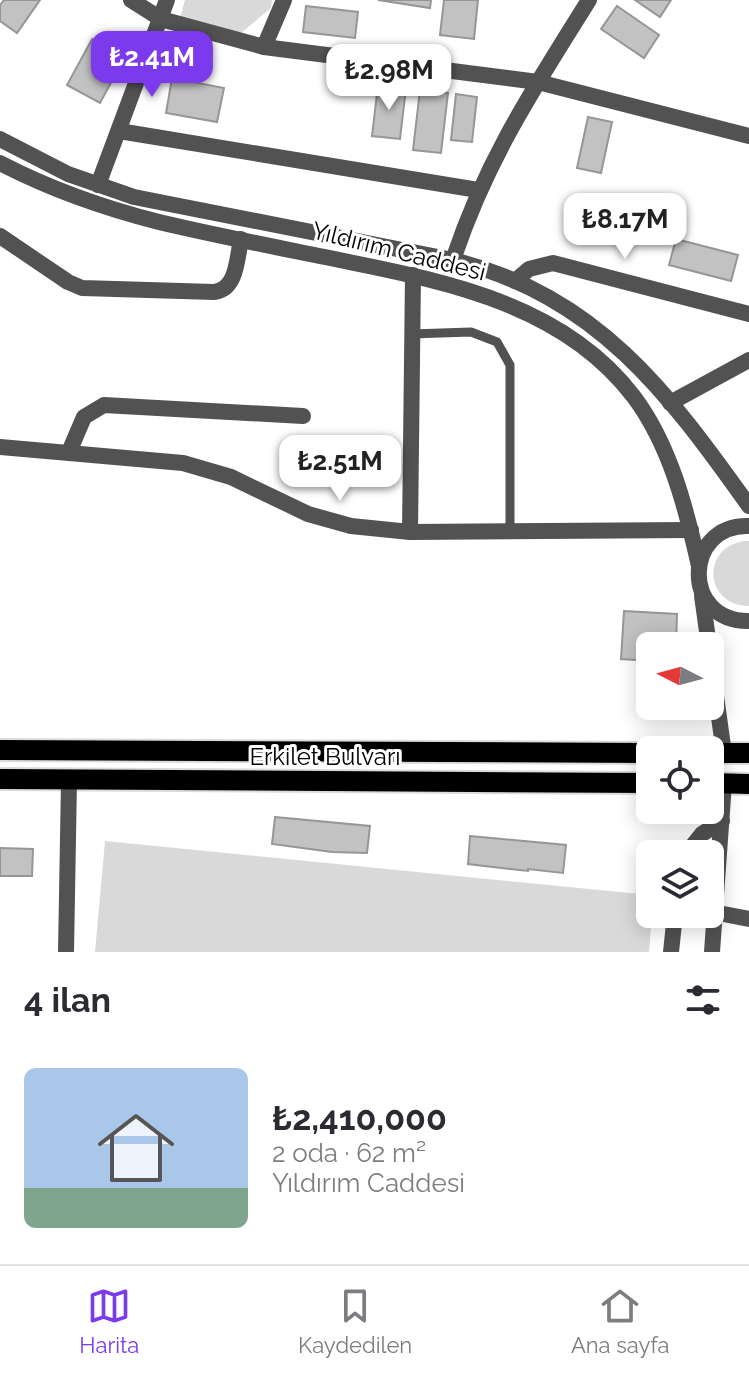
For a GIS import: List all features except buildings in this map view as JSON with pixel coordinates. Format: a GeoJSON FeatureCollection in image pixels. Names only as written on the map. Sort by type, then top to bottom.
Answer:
{"type":"FeatureCollection","features":[{"type":"Feature","properties":{"kind":"main road","name":"Erkilet Bulvarı"},"geometry":{"type":"LineString","coordinates":[[0,750],[636,753]]}},
{"type":"Feature","properties":{"kind":"main road"},"geometry":{"type":"LineString","coordinates":[[724,753],[749,753]]}},
{"type":"Feature","properties":{"kind":"main road","name":"Erkilet Bulvarı"},"geometry":{"type":"LineString","coordinates":[[0,779],[636,783]]}},
{"type":"Feature","properties":{"kind":"main road"},"geometry":{"type":"LineString","coordinates":[[724,783],[749,784]]}},
{"type":"Feature","properties":{"kind":"street"},"geometry":{"type":"LineString","coordinates":[[131,0],[161,19],[264,47],[538,82],[749,136]]}},
{"type":"Feature","properties":{"kind":"street"},"geometry":{"type":"LineString","coordinates":[[98,185],[167,0]]}},
{"type":"Feature","properties":{"kind":"street"},"geometry":{"type":"LineString","coordinates":[[264,47],[284,0]]}},
{"type":"Feature","properties":{"kind":"street"},"geometry":{"type":"LineString","coordinates":[[453,260],[478,190],[512,123],[589,0]]}},
{"type":"Feature","properties":{"kind":"street"},"geometry":{"type":"LineString","coordinates":[[119,131],[478,190]]}},
{"type":"Feature","properties":{"kind":"street","name":"Yıldırım Caddesi"},"geometry":{"type":"LineString","coordinates":[[0,139],[39,160],[98,185],[171,205],[453,260],[515,281],[567,307],[621,348],[670,403],[749,506]]}},
{"type":"Feature","properties":{"kind":"street","name":"Yıldırım Caddesi"},"geometry":{"type":"LineString","coordinates":[[0,163],[86,201],[159,222],[413,275],[475,293],[528,313],[560,331],[611,371],[635,398],[658,439],[691,530],[701,591]]}},
{"type":"Feature","properties":{"kind":"street"},"geometry":{"type":"LineString","coordinates":[[0,236],[68,282],[82,288],[214,292],[230,286],[241,239]]}},
{"type":"Feature","properties":{"kind":"street"},"geometry":{"type":"LineString","coordinates":[[515,281],[529,269],[553,263],[749,314]]}},
{"type":"Feature","properties":{"kind":"street"},"geometry":{"type":"LineString","coordinates":[[410,532],[413,275]]}},
{"type":"Feature","properties":{"kind":"street"},"geometry":{"type":"LineString","coordinates":[[670,403],[749,360]]}},
{"type":"Feature","properties":{"kind":"street"},"geometry":{"type":"LineString","coordinates":[[69,452],[84,417],[104,405],[303,416]]}},
{"type":"Feature","properties":{"kind":"street"},"geometry":{"type":"LineString","coordinates":[[0,447],[183,463],[231,477],[322,519],[351,526],[410,532],[691,530]]}},
{"type":"Feature","properties":{"kind":"street"},"geometry":{"type":"LineString","coordinates":[[699,566],[706,548],[719,534],[749,526]]}},
{"type":"Feature","properties":{"kind":"street"},"geometry":{"type":"LineString","coordinates":[[701,591],[711,607],[721,615],[749,621]]}},
{"type":"Feature","properties":{"kind":"street"},"geometry":{"type":"LineString","coordinates":[[701,591],[707,632]]}},
{"type":"Feature","properties":{"kind":"street"},"geometry":{"type":"LineString","coordinates":[[66,952],[69,781]]}},
{"type":"Feature","properties":{"kind":"street"},"geometry":{"type":"LineString","coordinates":[[697,840],[717,824]]}},
{"type":"Feature","properties":{"kind":"street"},"geometry":{"type":"LineString","coordinates":[[724,914],[749,919]]}},
{"type":"Feature","properties":{"kind":"street"},"geometry":{"type":"LineString","coordinates":[[671,952],[674,928]]}},
{"type":"Feature","properties":{"kind":"street"},"geometry":{"type":"LineString","coordinates":[[712,952],[713,928]]}},
{"type":"Feature","properties":{"kind":"lane"},"geometry":{"type":"LineString","coordinates":[[411,334],[471,332],[497,342],[510,365],[510,532]]}},
{"type":"Feature","properties":{"kind":"shaded area"},"geometry":{"type":"Polygon","coordinates":[[[185,0],[272,0],[271,8],[240,34],[180,18],[185,0]]]}},
{"type":"Feature","properties":{"kind":"shaded area"},"geometry":{"type":"Polygon","coordinates":[[[749,541],[749,606],[723,597],[716,587],[714,576],[720,554],[749,541]]]}},
{"type":"Feature","properties":{"kind":"shaded area"},"geometry":{"type":"Polygon","coordinates":[[[105,841],[636,894],[636,928],[651,928],[649,952],[95,952],[105,841]]]}}]}
